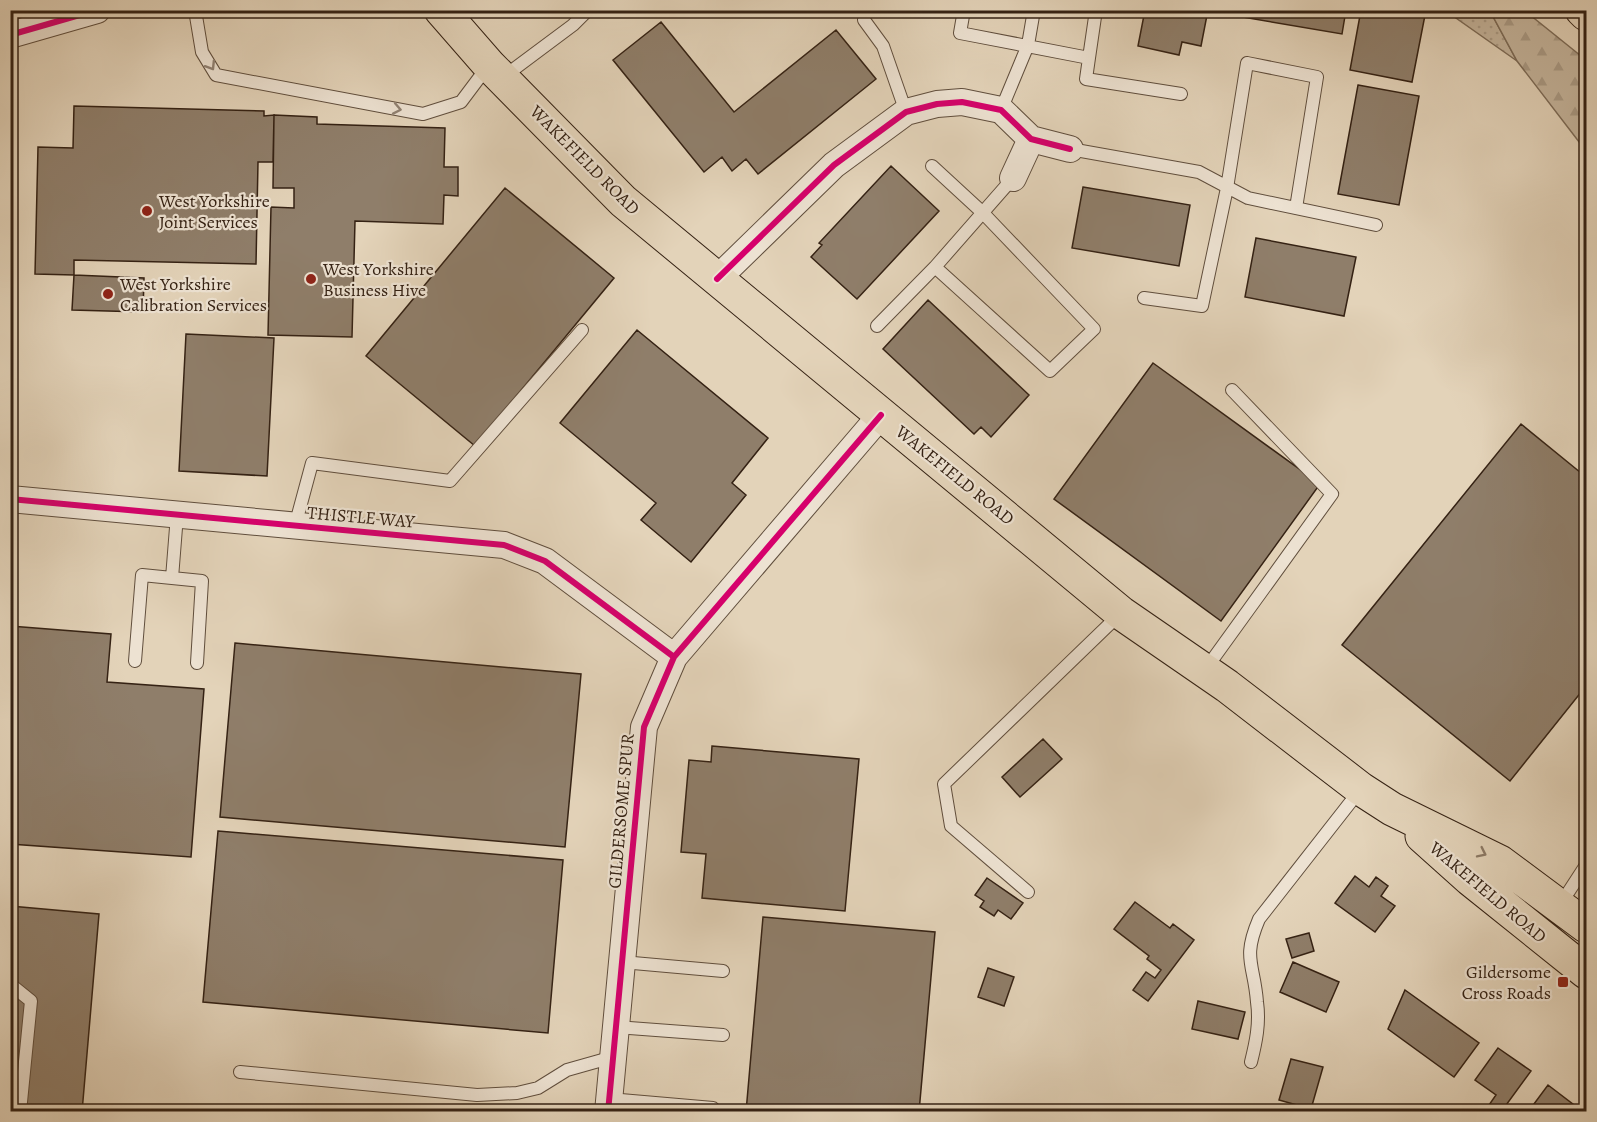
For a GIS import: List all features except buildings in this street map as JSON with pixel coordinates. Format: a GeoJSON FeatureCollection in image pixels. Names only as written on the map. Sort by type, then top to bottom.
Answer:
{"type":"FeatureCollection","features":[{"type":"Feature","properties":{"kind":"main road","name":"WAKEFIELD ROAD"},"geometry":{"type":"LineString","coordinates":[[441,10],[495,72],[623,201],[1121,613],[1204,671],[1361,789],[1392,809],[1500,862],[1587,926]]}},
{"type":"Feature","properties":{"kind":"main road"},"geometry":{"type":"LineString","coordinates":[[1582,10],[1587,14]]}},
{"type":"Feature","properties":{"kind":"main road","name":"WAKEFIELD ROAD"},"geometry":{"type":"LineString","coordinates":[[1392,809],[1470,879],[1587,972]]}},
{"type":"Feature","properties":{"kind":"main road"},"geometry":{"type":"LineString","coordinates":[[1538,934],[1559,906]]}},
{"type":"Feature","properties":{"kind":"street"},"geometry":{"type":"LineString","coordinates":[[10,35],[97,10]]}},
{"type":"Feature","properties":{"kind":"street"},"geometry":{"type":"LineString","coordinates":[[717,279],[834,165],[906,112],[938,104],[962,102],[1001,110],[1031,139],[1070,149]]}},
{"type":"Feature","properties":{"kind":"street"},"geometry":{"type":"LineString","coordinates":[[1013,178],[1031,139]]}},
{"type":"Feature","properties":{"kind":"street","name":"GILDERSOME SPUR"},"geometry":{"type":"LineString","coordinates":[[609,1105],[644,727],[674,657],[881,415]]}},
{"type":"Feature","properties":{"kind":"street","name":"THISTLE WAY"},"geometry":{"type":"LineString","coordinates":[[10,499],[504,545],[545,561],[674,657]]}},
{"type":"Feature","properties":{"kind":"lane"},"geometry":{"type":"LineString","coordinates":[[195,10],[202,52],[216,75],[423,114],[461,102],[495,72],[573,25],[588,10]]}},
{"type":"Feature","properties":{"kind":"lane"},"geometry":{"type":"LineString","coordinates":[[964,10],[960,33],[1089,58]]}},
{"type":"Feature","properties":{"kind":"lane"},"geometry":{"type":"LineString","coordinates":[[1001,110],[1028,45],[1034,10]]}},
{"type":"Feature","properties":{"kind":"lane"},"geometry":{"type":"LineString","coordinates":[[1096,10],[1086,80],[1181,94]]}},
{"type":"Feature","properties":{"kind":"lane"},"geometry":{"type":"LineString","coordinates":[[864,20],[883,46],[906,112]]}},
{"type":"Feature","properties":{"kind":"lane"},"geometry":{"type":"LineString","coordinates":[[1144,298],[1202,306],[1227,188],[1247,63],[1317,76],[1296,208]]}},
{"type":"Feature","properties":{"kind":"lane"},"geometry":{"type":"LineString","coordinates":[[1070,149],[1199,172],[1248,198],[1376,225]]}},
{"type":"Feature","properties":{"kind":"lane"},"geometry":{"type":"LineString","coordinates":[[932,166],[983,213],[1094,329],[1050,371],[935,267]]}},
{"type":"Feature","properties":{"kind":"lane"},"geometry":{"type":"LineString","coordinates":[[877,326],[935,267],[1013,178]]}},
{"type":"Feature","properties":{"kind":"lane"},"geometry":{"type":"LineString","coordinates":[[295,526],[312,463],[450,481],[582,330]]}},
{"type":"Feature","properties":{"kind":"lane"},"geometry":{"type":"LineString","coordinates":[[1204,671],[1332,494],[1232,390]]}},
{"type":"Feature","properties":{"kind":"lane"},"geometry":{"type":"LineString","coordinates":[[172,578],[177,515]]}},
{"type":"Feature","properties":{"kind":"lane"},"geometry":{"type":"LineString","coordinates":[[135,661],[142,575],[202,581],[196,663]]}},
{"type":"Feature","properties":{"kind":"lane"},"geometry":{"type":"LineString","coordinates":[[1028,892],[951,826],[944,784],[1121,613]]}},
{"type":"Feature","properties":{"kind":"lane"},"geometry":{"type":"LineString","coordinates":[[1251,1062],[1258,1037],[1258,1016],[1249,943],[1259,919],[1361,789]]}},
{"type":"Feature","properties":{"kind":"lane"},"geometry":{"type":"LineString","coordinates":[[1559,906],[1587,866]]}},
{"type":"Feature","properties":{"kind":"lane"},"geometry":{"type":"LineString","coordinates":[[622,962],[723,972]]}},
{"type":"Feature","properties":{"kind":"lane"},"geometry":{"type":"LineString","coordinates":[[10,984],[31,1001],[20,1112]]}},
{"type":"Feature","properties":{"kind":"lane"},"geometry":{"type":"LineString","coordinates":[[616,1028],[723,1035]]}},
{"type":"Feature","properties":{"kind":"lane"},"geometry":{"type":"LineString","coordinates":[[240,1072],[477,1095],[517,1093],[538,1088],[567,1070],[613,1057]]}},
{"type":"Feature","properties":{"kind":"lane"},"geometry":{"type":"LineString","coordinates":[[609,1105],[713,1108]]}},
{"type":"Feature","properties":{"kind":"green space"},"geometry":{"type":"Polygon","coordinates":[[[1446,11],[1490,11],[1517,61],[1446,11]]]}},
{"type":"Feature","properties":{"kind":"green space"},"geometry":{"type":"Polygon","coordinates":[[[1490,11],[1525,11],[1586,60],[1586,151],[1517,61],[1490,11]]]}},
{"type":"Feature","properties":{"kind":"cycle path"},"geometry":{"type":"LineString","coordinates":[[10,35],[97,10]]}},
{"type":"Feature","properties":{"kind":"cycle path"},"geometry":{"type":"LineString","coordinates":[[717,279],[834,165],[906,112],[937,104],[962,102],[1001,110],[1031,139],[1070,149]]}},
{"type":"Feature","properties":{"kind":"cycle path"},"geometry":{"type":"LineString","coordinates":[[608,1112],[644,727],[674,657],[881,415]]}},
{"type":"Feature","properties":{"kind":"cycle path"},"geometry":{"type":"LineString","coordinates":[[10,499],[504,545],[545,561],[674,657]]}},
{"type":"Feature","properties":{"kind":"place","name":"West Yorkshire Joint Services"},"geometry":{"type":"Point","coordinates":[147,211]}},
{"type":"Feature","properties":{"kind":"place","name":"West Yorkshire Business Hive"},"geometry":{"type":"Point","coordinates":[311,279]}},
{"type":"Feature","properties":{"kind":"place","name":"West Yorkshire Calibration Services"},"geometry":{"type":"Point","coordinates":[108,294]}},
{"type":"Feature","properties":{"kind":"place","name":"Gildersome Cross Roads"},"geometry":{"type":"Point","coordinates":[1563,982]}}]}
